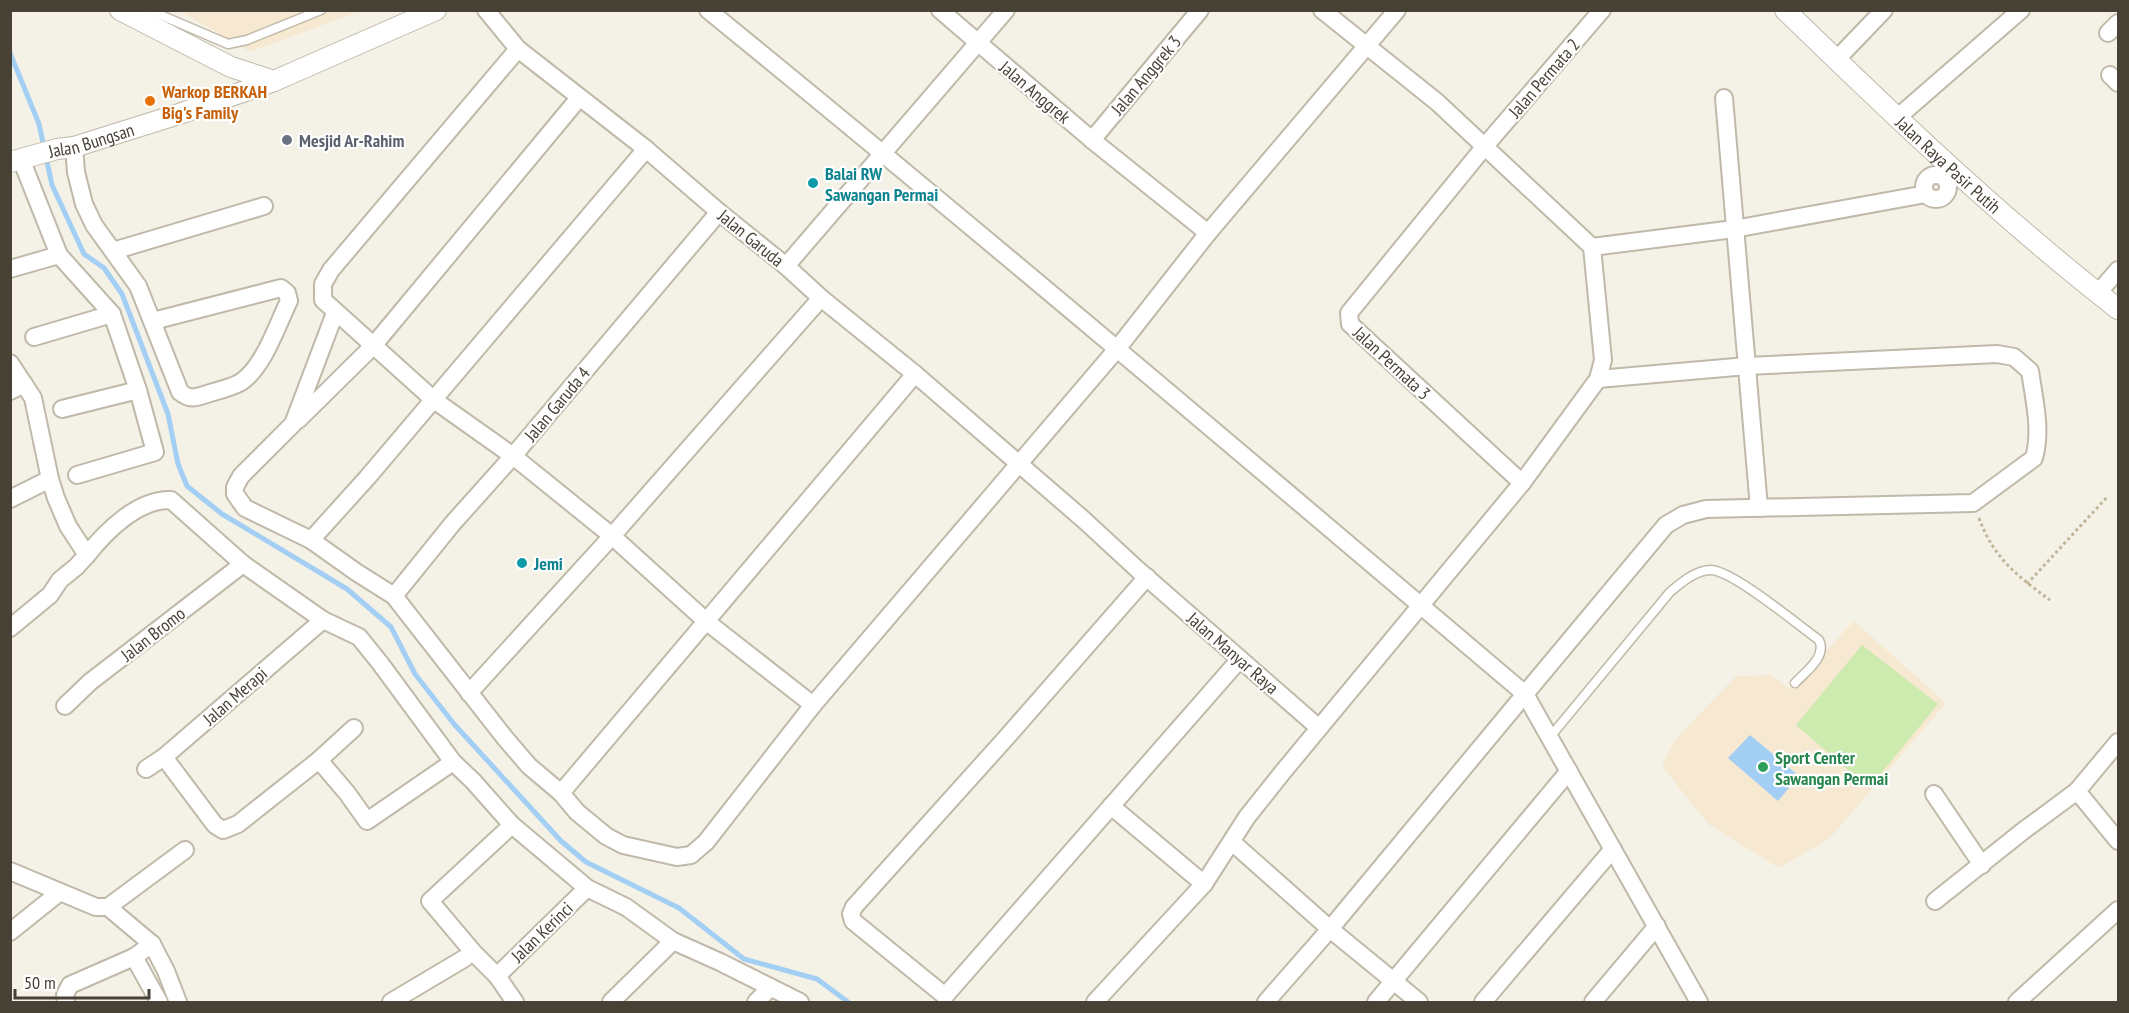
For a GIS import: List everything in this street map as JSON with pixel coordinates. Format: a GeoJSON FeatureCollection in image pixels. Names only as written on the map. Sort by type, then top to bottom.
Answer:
{"type":"FeatureCollection","features":[{"type":"Feature","properties":{"kind":"street","name":"Jalan Garuda"},"geometry":{"type":"LineString","coordinates":[[486,10],[518,49],[646,150],[1018,463]]}},
{"type":"Feature","properties":{"kind":"street"},"geometry":{"type":"LineString","coordinates":[[708,10],[883,153],[1525,694],[1699,1002]]}},
{"type":"Feature","properties":{"kind":"street","name":"Jalan Anggrek"},"geometry":{"type":"LineString","coordinates":[[940,10],[1092,140],[1208,233]]}},
{"type":"Feature","properties":{"kind":"street"},"geometry":{"type":"LineString","coordinates":[[786,266],[1006,10]]}},
{"type":"Feature","properties":{"kind":"street","name":"Jalan Anggrek 3"},"geometry":{"type":"LineString","coordinates":[[1092,140],[1200,10]]}},
{"type":"Feature","properties":{"kind":"street"},"geometry":{"type":"LineString","coordinates":[[1095,1002],[1204,884],[1247,817],[1522,483],[1598,379],[1603,360],[1592,247],[1437,102],[1322,10]]}},
{"type":"Feature","properties":{"kind":"street"},"geometry":{"type":"LineString","coordinates":[[579,98],[373,346],[241,476],[235,487],[235,494],[245,508],[311,540],[394,596],[529,766],[561,793],[577,812],[595,827],[623,844],[677,857],[691,855],[706,842],[813,705],[1117,349],[1208,233],[1396,10]]}},
{"type":"Feature","properties":{"kind":"street","name":"Jalan Permata 2"},"geometry":{"type":"LineString","coordinates":[[1485,146],[1602,10]]}},
{"type":"Feature","properties":{"kind":"street","name":"Jalan Raya Pasir Putih"},"geometry":{"type":"LineString","coordinates":[[1785,10],[1968,182],[2118,309]]}},
{"type":"Feature","properties":{"kind":"street"},"geometry":{"type":"LineString","coordinates":[[1836,60],[1884,10]]}},
{"type":"Feature","properties":{"kind":"street"},"geometry":{"type":"LineString","coordinates":[[1898,117],[2021,10]]}},
{"type":"Feature","properties":{"kind":"street"},"geometry":{"type":"LineString","coordinates":[[2116,10],[2118,14]]}},
{"type":"Feature","properties":{"kind":"street"},"geometry":{"type":"LineString","coordinates":[[138,12],[231,67],[274,81],[433,11]]}},
{"type":"Feature","properties":{"kind":"street"},"geometry":{"type":"LineString","coordinates":[[518,49],[331,270],[323,284],[322,300],[434,400],[513,456],[612,536],[707,622],[813,705]]}},
{"type":"Feature","properties":{"kind":"street","name":"Jalan Bungsan"},"geometry":{"type":"LineString","coordinates":[[21,159],[179,114],[274,81]]}},
{"type":"Feature","properties":{"kind":"street"},"geometry":{"type":"LineString","coordinates":[[1724,98],[1759,508]]}},
{"type":"Feature","properties":{"kind":"street","name":"Jalan Permata 3"},"geometry":{"type":"LineString","coordinates":[[1485,146],[1349,313],[1350,324],[1522,483]]}},
{"type":"Feature","properties":{"kind":"street"},"geometry":{"type":"LineString","coordinates":[[65,148],[76,172],[84,204],[94,225],[138,286],[180,392],[187,398],[196,398],[238,384],[249,376],[258,366],[289,301],[287,292],[281,288],[153,321]]}},
{"type":"Feature","properties":{"kind":"street"},"geometry":{"type":"LineString","coordinates":[[311,540],[368,478],[646,150]]}},
{"type":"Feature","properties":{"kind":"street"},"geometry":{"type":"LineString","coordinates":[[21,159],[59,255],[112,314],[138,390],[155,452],[77,475]]}},
{"type":"Feature","properties":{"kind":"street"},"geometry":{"type":"LineString","coordinates":[[1592,247],[1734,229],[1926,194]]}},
{"type":"Feature","properties":{"kind":"street"},"geometry":{"type":"LineString","coordinates":[[112,251],[264,206]]}},
{"type":"Feature","properties":{"kind":"street","name":"Jalan Garuda 4"},"geometry":{"type":"LineString","coordinates":[[394,596],[453,523],[513,456],[719,212]]}},
{"type":"Feature","properties":{"kind":"street"},"geometry":{"type":"LineString","coordinates":[[10,269],[59,255]]}},
{"type":"Feature","properties":{"kind":"street"},"geometry":{"type":"LineString","coordinates":[[2098,293],[2118,270]]}},
{"type":"Feature","properties":{"kind":"street"},"geometry":{"type":"LineString","coordinates":[[469,693],[612,536],[821,298]]}},
{"type":"Feature","properties":{"kind":"street"},"geometry":{"type":"LineString","coordinates":[[293,424],[335,313]]}},
{"type":"Feature","properties":{"kind":"street"},"geometry":{"type":"LineString","coordinates":[[34,337],[112,314]]}},
{"type":"Feature","properties":{"kind":"street"},"geometry":{"type":"LineString","coordinates":[[1266,1002],[1330,929],[1666,525],[1683,515],[1706,509],[1973,503],[2034,458],[2037,445],[2030,371],[2014,357],[1997,354],[1747,366],[1598,379]]}},
{"type":"Feature","properties":{"kind":"street"},"geometry":{"type":"LineString","coordinates":[[10,363],[17,388],[33,398],[50,479],[68,526],[87,555]]}},
{"type":"Feature","properties":{"kind":"street"},"geometry":{"type":"LineString","coordinates":[[561,793],[915,374]]}},
{"type":"Feature","properties":{"kind":"street"},"geometry":{"type":"LineString","coordinates":[[62,409],[138,390]]}},
{"type":"Feature","properties":{"kind":"street","name":"Jalan Manyar Raya"},"geometry":{"type":"LineString","coordinates":[[1018,463],[1319,728]]}},
{"type":"Feature","properties":{"kind":"street"},"geometry":{"type":"LineString","coordinates":[[10,499],[50,479]]}},
{"type":"Feature","properties":{"kind":"street"},"geometry":{"type":"LineString","coordinates":[[10,628],[50,595],[60,580],[76,567],[103,535],[123,519],[152,501],[171,500],[243,564],[323,620],[359,637],[453,762],[512,825],[587,888],[626,907],[673,941],[800,1002]]}},
{"type":"Feature","properties":{"kind":"street","name":"Jalan Bromo"},"geometry":{"type":"LineString","coordinates":[[65,706],[90,682],[243,564]]}},
{"type":"Feature","properties":{"kind":"street"},"geometry":{"type":"LineString","coordinates":[[1147,577],[854,907],[851,914],[853,921],[942,999],[1240,659]]}},
{"type":"Feature","properties":{"kind":"street","name":"Jalan Merapi"},"geometry":{"type":"LineString","coordinates":[[146,769],[164,757],[323,620]]}},
{"type":"Feature","properties":{"kind":"street"},"geometry":{"type":"LineString","coordinates":[[164,757],[215,825],[223,830],[238,824],[319,760],[354,728]]}},
{"type":"Feature","properties":{"kind":"street"},"geometry":{"type":"LineString","coordinates":[[1935,901],[2077,791],[2118,742]]}},
{"type":"Feature","properties":{"kind":"street"},"geometry":{"type":"LineString","coordinates":[[319,760],[367,821],[453,762]]}},
{"type":"Feature","properties":{"kind":"street"},"geometry":{"type":"LineString","coordinates":[[1376,1002],[1569,771]]}},
{"type":"Feature","properties":{"kind":"street"},"geometry":{"type":"LineString","coordinates":[[2077,791],[2118,841]]}},
{"type":"Feature","properties":{"kind":"street"},"geometry":{"type":"LineString","coordinates":[[1934,794],[1982,865]]}},
{"type":"Feature","properties":{"kind":"street"},"geometry":{"type":"LineString","coordinates":[[1111,806],[1204,884]]}},
{"type":"Feature","properties":{"kind":"street"},"geometry":{"type":"LineString","coordinates":[[512,825],[430,901],[473,952],[497,976],[515,1002]]}},
{"type":"Feature","properties":{"kind":"street"},"geometry":{"type":"LineString","coordinates":[[1232,842],[1330,929],[1419,1002]]}},
{"type":"Feature","properties":{"kind":"street"},"geometry":{"type":"LineString","coordinates":[[1483,1002],[1613,849]]}},
{"type":"Feature","properties":{"kind":"street"},"geometry":{"type":"LineString","coordinates":[[10,871],[96,907],[108,907],[185,850]]}},
{"type":"Feature","properties":{"kind":"street","name":"Jalan Kerinci"},"geometry":{"type":"LineString","coordinates":[[497,976],[587,888]]}},
{"type":"Feature","properties":{"kind":"street"},"geometry":{"type":"LineString","coordinates":[[10,932],[60,892]]}},
{"type":"Feature","properties":{"kind":"street"},"geometry":{"type":"LineString","coordinates":[[108,907],[152,944],[178,1002]]}},
{"type":"Feature","properties":{"kind":"street"},"geometry":{"type":"LineString","coordinates":[[2017,1002],[2118,909]]}},
{"type":"Feature","properties":{"kind":"street"},"geometry":{"type":"LineString","coordinates":[[1593,1002],[1658,926]]}},
{"type":"Feature","properties":{"kind":"street"},"geometry":{"type":"LineString","coordinates":[[611,1002],[673,941]]}},
{"type":"Feature","properties":{"kind":"street"},"geometry":{"type":"LineString","coordinates":[[66,1002],[65,995],[70,985],[134,957],[152,944]]}},
{"type":"Feature","properties":{"kind":"street"},"geometry":{"type":"LineString","coordinates":[[134,957],[159,1002]]}},
{"type":"Feature","properties":{"kind":"street"},"geometry":{"type":"LineString","coordinates":[[391,1002],[465,958]]}},
{"type":"Feature","properties":{"kind":"street"},"geometry":{"type":"LineString","coordinates":[[756,1002],[770,988]]}},
{"type":"Feature","properties":{"kind":"lane"},"geometry":{"type":"LineString","coordinates":[[138,12],[228,44],[248,40],[321,10]]}},
{"type":"Feature","properties":{"kind":"lane"},"geometry":{"type":"LineString","coordinates":[[1550,737],[1670,592],[1686,579],[1702,571],[1713,570],[1737,580],[1819,640],[1822,646],[1820,656],[1795,683]]}},
{"type":"Feature","properties":{"kind":"path"},"geometry":{"type":"LineString","coordinates":[[2027,584],[2108,496]]}},
{"type":"Feature","properties":{"kind":"path"},"geometry":{"type":"LineString","coordinates":[[1973,503],[1986,538],[2007,566],[2050,600]]}},
{"type":"Feature","properties":{"kind":"shaded area"},"geometry":{"type":"Polygon","coordinates":[[[180,11],[360,11],[250,52],[180,11]]]}},
{"type":"Feature","properties":{"kind":"shaded area","name":"Sport Center Sawangan Permai"},"geometry":{"type":"Polygon","coordinates":[[[1854,621],[1946,703],[1830,838],[1779,868],[1708,824],[1662,766],[1674,741],[1736,676],[1770,675],[1790,689],[1854,621]]]}},
{"type":"Feature","properties":{"kind":"green space"},"geometry":{"type":"Polygon","coordinates":[[[1862,645],[1938,704],[1869,788],[1796,725],[1862,645]]]}},
{"type":"Feature","properties":{"kind":"water","name":"Sport Center Sawangan Permai"},"geometry":{"type":"Polygon","coordinates":[[[1750,735],[1799,776],[1778,801],[1728,758],[1750,735]]]}},
{"type":"Feature","properties":{"kind":"waterway"},"geometry":{"type":"LineString","coordinates":[[10,53],[39,124],[44,147]]}},
{"type":"Feature","properties":{"kind":"waterway"},"geometry":{"type":"LineString","coordinates":[[46,157],[52,185],[84,254],[104,268],[122,294],[168,414],[178,464],[187,486],[222,514],[347,589],[391,627],[415,674],[454,724],[561,841],[586,862],[679,908],[744,959],[817,979],[848,1002]]}},
{"type":"Feature","properties":{"kind":"place","name":"Warkop BERKAH Big's Family"},"geometry":{"type":"Point","coordinates":[150,101]}},
{"type":"Feature","properties":{"kind":"place","name":"Mesjid Ar-Rahim"},"geometry":{"type":"Point","coordinates":[287,140]}},
{"type":"Feature","properties":{"kind":"place","name":"Balai RW Sawangan Permai"},"geometry":{"type":"Point","coordinates":[813,183]}},
{"type":"Feature","properties":{"kind":"place","name":"Jemi"},"geometry":{"type":"Point","coordinates":[522,563]}},
{"type":"Feature","properties":{"kind":"place","name":"Sport Center Sawangan Permai"},"geometry":{"type":"Point","coordinates":[1763,767]}}]}
